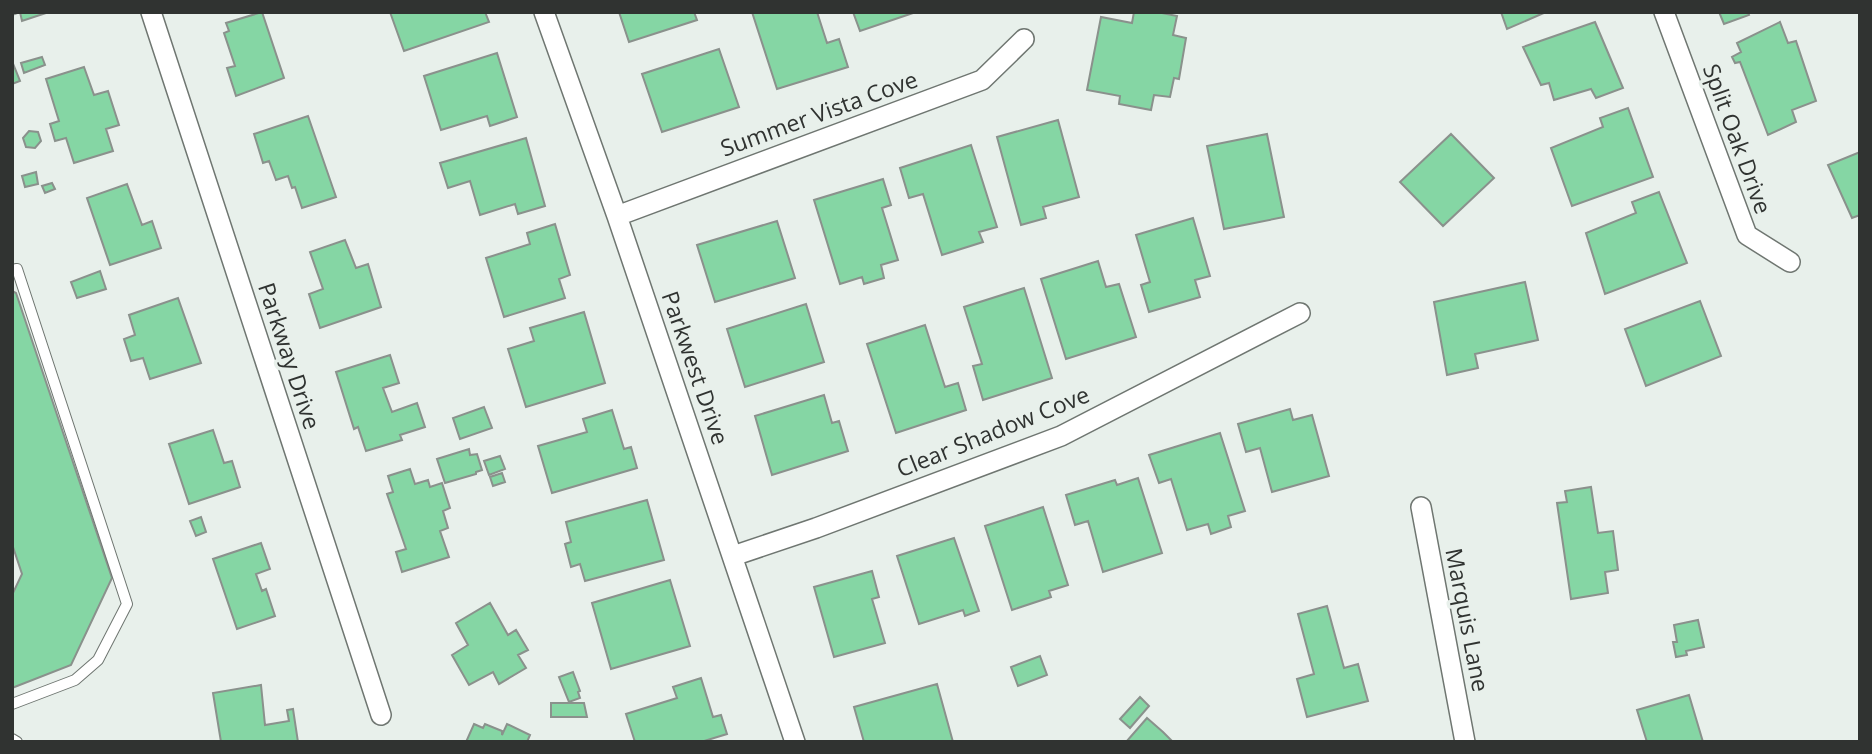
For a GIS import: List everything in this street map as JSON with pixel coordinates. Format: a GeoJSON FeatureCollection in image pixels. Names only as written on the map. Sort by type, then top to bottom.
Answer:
{"type":"FeatureCollection","features":[{"type":"Feature","properties":{"kind":"street","name":"Parkway Drive"},"geometry":{"type":"LineString","coordinates":[[151,12],[381,715]]}},
{"type":"Feature","properties":{"kind":"street","name":"Parkwest Drive"},"geometry":{"type":"LineString","coordinates":[[544,12],[617,215],[795,742]]}},
{"type":"Feature","properties":{"kind":"street","name":"Split Oak Drive"},"geometry":{"type":"LineString","coordinates":[[1664,12],[1747,235],[1790,262]]}},
{"type":"Feature","properties":{"kind":"street","name":"Summer Vista Cove"},"geometry":{"type":"LineString","coordinates":[[617,215],[982,80],[1024,39]]}},
{"type":"Feature","properties":{"kind":"street","name":"Clear Shadow Cove"},"geometry":{"type":"LineString","coordinates":[[733,556],[817,528],[1060,436],[1300,313]]}},
{"type":"Feature","properties":{"kind":"street","name":"Marquis Lane"},"geometry":{"type":"LineString","coordinates":[[1421,507],[1465,742]]}},
{"type":"Feature","properties":{"kind":"lane"},"geometry":{"type":"LineString","coordinates":[[12,270],[16,269],[127,604],[98,660],[75,680],[12,704]]}},
{"type":"Feature","properties":{"kind":"lane"},"geometry":{"type":"LineString","coordinates":[[12,739],[17,742]]}},
{"type":"Feature","properties":{"kind":"building"},"geometry":{"type":"Polygon","coordinates":[[[20,12],[49,12],[22,21],[20,12]]]}},
{"type":"Feature","properties":{"kind":"building"},"geometry":{"type":"Polygon","coordinates":[[[262,12],[284,78],[236,96],[227,68],[235,66],[224,33],[229,31],[226,23],[262,12]]]}},
{"type":"Feature","properties":{"kind":"building"},"geometry":{"type":"Polygon","coordinates":[[[390,12],[485,12],[489,22],[404,51],[390,12]]]}},
{"type":"Feature","properties":{"kind":"building"},"geometry":{"type":"Polygon","coordinates":[[[619,12],[694,12],[697,20],[629,42],[619,12]]]}},
{"type":"Feature","properties":{"kind":"building"},"geometry":{"type":"Polygon","coordinates":[[[752,12],[817,12],[827,43],[839,39],[848,67],[777,89],[752,12]]]}},
{"type":"Feature","properties":{"kind":"building"},"geometry":{"type":"Polygon","coordinates":[[[853,12],[916,12],[860,31],[853,12]]]}},
{"type":"Feature","properties":{"kind":"building"},"geometry":{"type":"Polygon","coordinates":[[[1134,12],[1157,12],[1177,16],[1173,35],[1186,38],[1179,79],[1174,78],[1170,97],[1154,95],[1151,110],[1119,104],[1120,96],[1087,90],[1101,17],[1132,23],[1134,12]]]}},
{"type":"Feature","properties":{"kind":"building"},"geometry":{"type":"Polygon","coordinates":[[[1501,12],[1546,12],[1507,29],[1501,12]]]}},
{"type":"Feature","properties":{"kind":"building"},"geometry":{"type":"Polygon","coordinates":[[[1719,12],[1748,12],[1749,15],[1724,24],[1719,12]]]}},
{"type":"Feature","properties":{"kind":"building"},"geometry":{"type":"Polygon","coordinates":[[[1595,22],[1623,88],[1596,98],[1591,89],[1554,100],[1549,83],[1541,85],[1523,47],[1595,22]]]}},
{"type":"Feature","properties":{"kind":"building"},"geometry":{"type":"Polygon","coordinates":[[[1780,22],[1788,43],[1796,41],[1816,101],[1792,110],[1796,122],[1768,135],[1740,62],[1735,63],[1732,57],[1741,52],[1737,43],[1780,22]]]}},
{"type":"Feature","properties":{"kind":"building"},"geometry":{"type":"Polygon","coordinates":[[[719,49],[739,107],[662,132],[642,74],[719,49]]]}},
{"type":"Feature","properties":{"kind":"building"},"geometry":{"type":"Polygon","coordinates":[[[497,53],[517,117],[490,126],[487,116],[441,130],[424,76],[497,53]]]}},
{"type":"Feature","properties":{"kind":"building"},"geometry":{"type":"Polygon","coordinates":[[[42,57],[45,65],[24,73],[21,63],[42,57]]]}},
{"type":"Feature","properties":{"kind":"building"},"geometry":{"type":"Polygon","coordinates":[[[12,61],[20,81],[12,84],[12,61]]]}},
{"type":"Feature","properties":{"kind":"building"},"geometry":{"type":"Polygon","coordinates":[[[84,67],[94,95],[108,91],[119,125],[106,129],[113,151],[74,163],[66,138],[55,141],[50,124],[59,121],[46,79],[84,67]]]}},
{"type":"Feature","properties":{"kind":"building"},"geometry":{"type":"Polygon","coordinates":[[[1628,108],[1653,177],[1572,206],[1551,148],[1603,127],[1600,118],[1628,108]]]}},
{"type":"Feature","properties":{"kind":"building"},"geometry":{"type":"Polygon","coordinates":[[[308,116],[336,197],[302,208],[288,176],[276,180],[269,161],[263,163],[254,134],[308,116]]]}},
{"type":"Feature","properties":{"kind":"building"},"geometry":{"type":"Polygon","coordinates":[[[1058,120],[1079,197],[1043,207],[1046,218],[1021,225],[997,137],[1058,120]]]}},
{"type":"Feature","properties":{"kind":"building"},"geometry":{"type":"Polygon","coordinates":[[[29,131],[38,132],[41,141],[35,148],[26,147],[23,138],[29,131]]]}},
{"type":"Feature","properties":{"kind":"building"},"geometry":{"type":"Polygon","coordinates":[[[1267,134],[1284,217],[1224,229],[1207,146],[1267,134]]]}},
{"type":"Feature","properties":{"kind":"building"},"geometry":{"type":"Polygon","coordinates":[[[1451,134],[1494,178],[1443,226],[1400,182],[1451,134]]]}},
{"type":"Feature","properties":{"kind":"building"},"geometry":{"type":"Polygon","coordinates":[[[526,138],[545,206],[518,214],[515,204],[480,215],[470,181],[448,188],[440,163],[526,138]]]}},
{"type":"Feature","properties":{"kind":"building"},"geometry":{"type":"Polygon","coordinates":[[[971,145],[997,227],[979,232],[983,242],[942,255],[923,194],[909,198],[900,168],[971,145]]]}},
{"type":"Feature","properties":{"kind":"building"},"geometry":{"type":"Polygon","coordinates":[[[1860,152],[1860,215],[1852,218],[1828,165],[1860,152]]]}},
{"type":"Feature","properties":{"kind":"building"},"geometry":{"type":"Polygon","coordinates":[[[36,172],[38,184],[25,187],[22,176],[36,172]]]}},
{"type":"Feature","properties":{"kind":"building"},"geometry":{"type":"Polygon","coordinates":[[[883,179],[891,205],[882,208],[898,260],[881,265],[884,278],[864,284],[862,277],[840,284],[814,200],[883,179]]]}},
{"type":"Feature","properties":{"kind":"building"},"geometry":{"type":"Polygon","coordinates":[[[52,183],[55,189],[45,193],[42,186],[52,183]]]}},
{"type":"Feature","properties":{"kind":"building"},"geometry":{"type":"Polygon","coordinates":[[[127,184],[142,225],[152,221],[161,248],[110,265],[87,198],[127,184]]]}},
{"type":"Feature","properties":{"kind":"building"},"geometry":{"type":"Polygon","coordinates":[[[1659,192],[1687,263],[1605,294],[1586,233],[1636,213],[1632,202],[1659,192]]]}},
{"type":"Feature","properties":{"kind":"building"},"geometry":{"type":"Polygon","coordinates":[[[1193,218],[1210,276],[1195,280],[1200,297],[1149,312],[1141,285],[1150,282],[1136,235],[1193,218]]]}},
{"type":"Feature","properties":{"kind":"building"},"geometry":{"type":"Polygon","coordinates":[[[777,221],[795,278],[715,302],[697,245],[777,221]]]}},
{"type":"Feature","properties":{"kind":"building"},"geometry":{"type":"Polygon","coordinates":[[[555,224],[570,275],[559,279],[565,298],[504,317],[486,258],[530,244],[527,233],[555,224]]]}},
{"type":"Feature","properties":{"kind":"building"},"geometry":{"type":"Polygon","coordinates":[[[345,240],[356,268],[368,264],[381,307],[320,328],[309,294],[323,289],[310,252],[345,240]]]}},
{"type":"Feature","properties":{"kind":"building"},"geometry":{"type":"Polygon","coordinates":[[[1098,261],[1106,287],[1119,284],[1136,337],[1066,359],[1041,279],[1098,261]]]}},
{"type":"Feature","properties":{"kind":"building"},"geometry":{"type":"Polygon","coordinates":[[[100,271],[106,289],[77,298],[71,282],[100,271]]]}},
{"type":"Feature","properties":{"kind":"building"},"geometry":{"type":"Polygon","coordinates":[[[1525,282],[1538,340],[1475,354],[1478,368],[1447,375],[1434,302],[1525,282]]]}},
{"type":"Feature","properties":{"kind":"building"},"geometry":{"type":"Polygon","coordinates":[[[1024,288],[1052,378],[983,400],[973,366],[982,364],[964,307],[1024,288]]]}},
{"type":"Feature","properties":{"kind":"building"},"geometry":{"type":"Polygon","coordinates":[[[12,291],[16,293],[112,578],[71,665],[12,688],[12,595],[22,574],[12,544],[12,291]]]}},
{"type":"Feature","properties":{"kind":"building"},"geometry":{"type":"Polygon","coordinates":[[[178,298],[201,363],[150,379],[143,358],[131,361],[124,339],[135,335],[129,315],[178,298]]]}},
{"type":"Feature","properties":{"kind":"building"},"geometry":{"type":"Polygon","coordinates":[[[1700,301],[1721,356],[1646,386],[1625,329],[1700,301]]]}},
{"type":"Feature","properties":{"kind":"building"},"geometry":{"type":"Polygon","coordinates":[[[806,304],[824,362],[745,387],[727,329],[806,304]]]}},
{"type":"Feature","properties":{"kind":"building"},"geometry":{"type":"Polygon","coordinates":[[[584,312],[605,383],[526,407],[508,349],[534,341],[530,328],[584,312]]]}},
{"type":"Feature","properties":{"kind":"building"},"geometry":{"type":"Polygon","coordinates":[[[925,325],[945,387],[958,383],[966,410],[896,433],[867,344],[925,325]]]}},
{"type":"Feature","properties":{"kind":"building"},"geometry":{"type":"Polygon","coordinates":[[[390,355],[399,383],[383,388],[392,412],[417,403],[425,427],[400,435],[402,440],[366,451],[358,427],[354,429],[336,372],[390,355]]]}},
{"type":"Feature","properties":{"kind":"building"},"geometry":{"type":"Polygon","coordinates":[[[824,395],[832,423],[839,421],[848,451],[772,475],[755,416],[824,395]]]}},
{"type":"Feature","properties":{"kind":"building"},"geometry":{"type":"Polygon","coordinates":[[[484,407],[492,428],[460,439],[453,418],[484,407]]]}},
{"type":"Feature","properties":{"kind":"building"},"geometry":{"type":"Polygon","coordinates":[[[1290,409],[1293,420],[1312,415],[1329,476],[1272,492],[1260,448],[1246,452],[1238,424],[1290,409]]]}},
{"type":"Feature","properties":{"kind":"building"},"geometry":{"type":"Polygon","coordinates":[[[612,410],[624,449],[631,447],[637,468],[552,493],[538,446],[587,432],[583,419],[612,410]]]}},
{"type":"Feature","properties":{"kind":"building"},"geometry":{"type":"Polygon","coordinates":[[[213,430],[224,463],[232,461],[240,487],[189,504],[169,444],[213,430]]]}},
{"type":"Feature","properties":{"kind":"building"},"geometry":{"type":"Polygon","coordinates":[[[1220,433],[1245,511],[1228,516],[1231,527],[1211,534],[1208,524],[1187,530],[1171,479],[1159,483],[1149,455],[1220,433]]]}},
{"type":"Feature","properties":{"kind":"building"},"geometry":{"type":"Polygon","coordinates":[[[469,449],[470,455],[477,454],[482,470],[445,483],[437,459],[469,449]]]}},
{"type":"Feature","properties":{"kind":"building"},"geometry":{"type":"Polygon","coordinates":[[[500,456],[505,469],[489,475],[484,461],[500,456]]]}},
{"type":"Feature","properties":{"kind":"building"},"geometry":{"type":"Polygon","coordinates":[[[410,469],[415,484],[428,480],[430,487],[442,483],[450,508],[443,511],[448,528],[440,531],[449,557],[402,572],[396,552],[406,549],[387,494],[393,492],[388,476],[410,469]]]}},
{"type":"Feature","properties":{"kind":"building"},"geometry":{"type":"Polygon","coordinates":[[[502,473],[505,482],[493,486],[490,477],[502,473]]]}},
{"type":"Feature","properties":{"kind":"building"},"geometry":{"type":"Polygon","coordinates":[[[1138,478],[1162,553],[1103,572],[1088,521],[1075,525],[1066,495],[1115,480],[1117,485],[1138,478]]]}},
{"type":"Feature","properties":{"kind":"building"},"geometry":{"type":"Polygon","coordinates":[[[1591,487],[1598,533],[1613,531],[1618,570],[1605,572],[1608,593],[1571,599],[1557,503],[1567,502],[1565,491],[1591,487]]]}},
{"type":"Feature","properties":{"kind":"building"},"geometry":{"type":"Polygon","coordinates":[[[647,500],[664,560],[585,581],[580,564],[571,567],[565,544],[571,542],[566,522],[647,500]]]}},
{"type":"Feature","properties":{"kind":"building"},"geometry":{"type":"Polygon","coordinates":[[[1043,507],[1068,585],[1049,591],[1051,597],[1012,610],[985,526],[1043,507]]]}},
{"type":"Feature","properties":{"kind":"building"},"geometry":{"type":"Polygon","coordinates":[[[201,517],[206,532],[196,536],[190,521],[201,517]]]}},
{"type":"Feature","properties":{"kind":"building"},"geometry":{"type":"Polygon","coordinates":[[[954,538],[979,611],[965,616],[963,610],[919,624],[897,556],[954,538]]]}},
{"type":"Feature","properties":{"kind":"building"},"geometry":{"type":"Polygon","coordinates":[[[261,543],[270,569],[256,574],[262,591],[266,589],[275,616],[237,629],[213,559],[261,543]]]}},
{"type":"Feature","properties":{"kind":"building"},"geometry":{"type":"Polygon","coordinates":[[[872,571],[879,597],[872,599],[885,643],[834,657],[814,587],[872,571]]]}},
{"type":"Feature","properties":{"kind":"building"},"geometry":{"type":"Polygon","coordinates":[[[670,580],[690,646],[611,669],[592,603],[670,580]]]}},
{"type":"Feature","properties":{"kind":"building"},"geometry":{"type":"Polygon","coordinates":[[[490,603],[508,635],[516,630],[528,650],[518,655],[526,668],[499,684],[493,672],[469,685],[452,655],[468,645],[456,623],[490,603]]]}},
{"type":"Feature","properties":{"kind":"building"},"geometry":{"type":"Polygon","coordinates":[[[1327,606],[1344,668],[1358,664],[1368,701],[1307,717],[1297,679],[1314,674],[1298,614],[1327,606]]]}},
{"type":"Feature","properties":{"kind":"building"},"geometry":{"type":"Polygon","coordinates":[[[1698,620],[1704,647],[1686,651],[1687,655],[1676,657],[1674,625],[1698,620]]]}},
{"type":"Feature","properties":{"kind":"building"},"geometry":{"type":"Polygon","coordinates":[[[1040,656],[1047,675],[1018,686],[1011,667],[1040,656]]]}},
{"type":"Feature","properties":{"kind":"building"},"geometry":{"type":"Polygon","coordinates":[[[573,672],[580,698],[569,702],[559,677],[573,672]]]}},
{"type":"Feature","properties":{"kind":"building"},"geometry":{"type":"Polygon","coordinates":[[[701,678],[713,717],[721,715],[727,734],[701,742],[635,742],[626,714],[677,698],[673,687],[701,678]]]}},
{"type":"Feature","properties":{"kind":"building"},"geometry":{"type":"Polygon","coordinates":[[[937,684],[953,742],[864,742],[854,707],[937,684]]]}},
{"type":"Feature","properties":{"kind":"building"},"geometry":{"type":"Polygon","coordinates":[[[261,685],[265,725],[289,721],[287,710],[293,709],[298,742],[221,742],[213,693],[261,685]]]}},
{"type":"Feature","properties":{"kind":"building"},"geometry":{"type":"Polygon","coordinates":[[[1689,695],[1703,742],[1647,742],[1637,710],[1689,695]]]}},
{"type":"Feature","properties":{"kind":"building"},"geometry":{"type":"Polygon","coordinates":[[[1140,697],[1149,706],[1130,728],[1120,719],[1140,697]]]}},
{"type":"Feature","properties":{"kind":"building"},"geometry":{"type":"Polygon","coordinates":[[[551,703],[584,703],[587,717],[551,717],[551,703]]]}},
{"type":"Feature","properties":{"kind":"building"},"geometry":{"type":"Polygon","coordinates":[[[1147,718],[1163,732],[1173,742],[1126,742],[1147,718]]]}},
{"type":"Feature","properties":{"kind":"building"},"geometry":{"type":"Polygon","coordinates":[[[474,724],[483,728],[485,724],[502,731],[502,735],[507,724],[530,735],[527,742],[466,742],[474,724]]]}}]}
